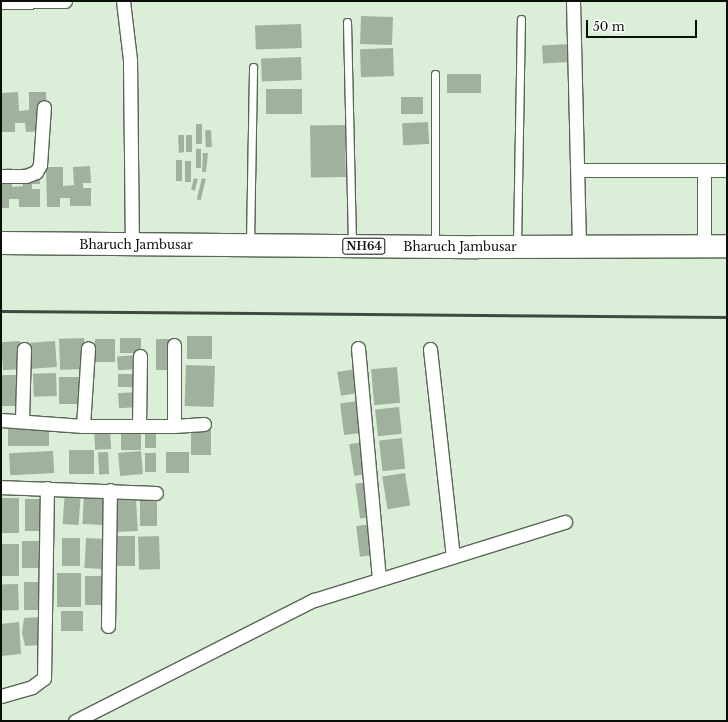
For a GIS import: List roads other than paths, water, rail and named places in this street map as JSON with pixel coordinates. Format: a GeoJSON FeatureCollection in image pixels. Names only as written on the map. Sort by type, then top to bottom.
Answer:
{"type":"FeatureCollection","features":[{"type":"Feature","properties":{"kind":"highway","name":"Bharuch Jambusar"},"geometry":{"type":"LineString","coordinates":[[1,243],[435,247],[727,246]]}},
{"type":"Feature","properties":{"kind":"street"},"geometry":{"type":"LineString","coordinates":[[1,2],[65,1]]}},
{"type":"Feature","properties":{"kind":"street"},"geometry":{"type":"LineString","coordinates":[[123,1],[130,60],[132,245]]}},
{"type":"Feature","properties":{"kind":"street"},"geometry":{"type":"LineString","coordinates":[[574,1],[579,170],[579,246]]}},
{"type":"Feature","properties":{"kind":"street"},"geometry":{"type":"LineString","coordinates":[[1,176],[26,176],[36,172],[40,165],[44,107]]}},
{"type":"Feature","properties":{"kind":"street"},"geometry":{"type":"LineString","coordinates":[[579,170],[727,170]]}},
{"type":"Feature","properties":{"kind":"street"},"geometry":{"type":"LineString","coordinates":[[704,170],[704,245]]}},
{"type":"Feature","properties":{"kind":"street"},"geometry":{"type":"LineString","coordinates":[[174,345],[174,426]]}},
{"type":"Feature","properties":{"kind":"street"},"geometry":{"type":"LineString","coordinates":[[83,426],[88,348]]}},
{"type":"Feature","properties":{"kind":"street"},"geometry":{"type":"LineString","coordinates":[[358,348],[380,579]]}},
{"type":"Feature","properties":{"kind":"street"},"geometry":{"type":"LineString","coordinates":[[22,420],[24,349]]}},
{"type":"Feature","properties":{"kind":"street"},"geometry":{"type":"LineString","coordinates":[[430,349],[453,556]]}},
{"type":"Feature","properties":{"kind":"street"},"geometry":{"type":"LineString","coordinates":[[139,426],[140,356]]}},
{"type":"Feature","properties":{"kind":"street"},"geometry":{"type":"LineString","coordinates":[[1,420],[22,420],[83,426],[174,426],[204,424]]}},
{"type":"Feature","properties":{"kind":"street"},"geometry":{"type":"LineString","coordinates":[[1,487],[110,490],[156,493]]}},
{"type":"Feature","properties":{"kind":"street"},"geometry":{"type":"LineString","coordinates":[[1,696],[32,687],[44,678],[47,488]]}},
{"type":"Feature","properties":{"kind":"street"},"geometry":{"type":"LineString","coordinates":[[108,626],[110,490]]}},
{"type":"Feature","properties":{"kind":"street"},"geometry":{"type":"LineString","coordinates":[[75,721],[314,600],[565,522]]}},
{"type":"Feature","properties":{"kind":"lane"},"geometry":{"type":"LineString","coordinates":[[517,247],[521,19]]}},
{"type":"Feature","properties":{"kind":"lane"},"geometry":{"type":"LineString","coordinates":[[347,22],[352,246]]}},
{"type":"Feature","properties":{"kind":"lane"},"geometry":{"type":"LineString","coordinates":[[250,245],[253,67]]}},
{"type":"Feature","properties":{"kind":"lane"},"geometry":{"type":"LineString","coordinates":[[435,74],[435,247]]}},
{"type":"Feature","properties":{"kind":"railway"},"geometry":{"type":"LineString","coordinates":[[1,311],[727,317]]}}]}
